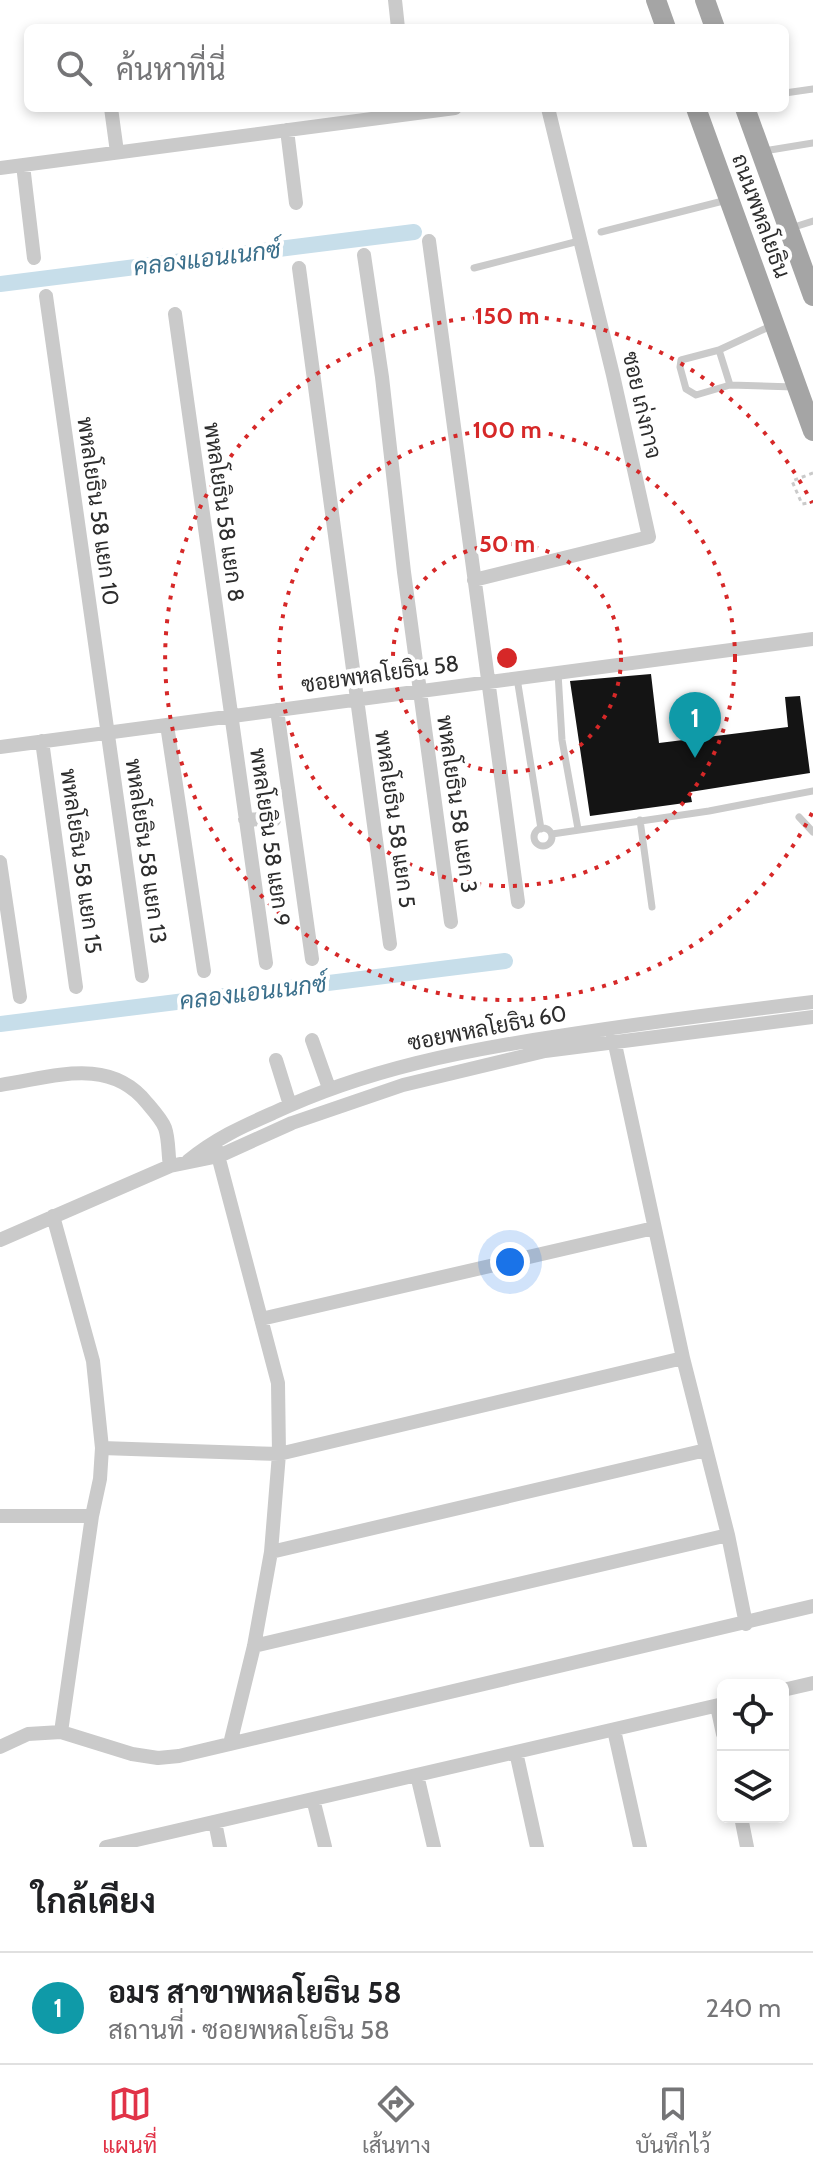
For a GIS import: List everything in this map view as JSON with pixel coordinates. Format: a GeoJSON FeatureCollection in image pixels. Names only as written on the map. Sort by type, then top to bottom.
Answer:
{"type":"FeatureCollection","features":[{"type":"Feature","properties":{"kind":"main road"},"geometry":{"type":"LineString","coordinates":[[656,0],[665,24]]}},
{"type":"Feature","properties":{"kind":"main road"},"geometry":{"type":"LineString","coordinates":[[705,0],[714,24]]}},
{"type":"Feature","properties":{"kind":"main road","name":"ถนนพหลโยธิน"},"geometry":{"type":"LineString","coordinates":[[746,112],[813,296]]}},
{"type":"Feature","properties":{"kind":"main road","name":"ถนนพหลโยธิน"},"geometry":{"type":"LineString","coordinates":[[701,113],[729,200],[813,431]]}},
{"type":"Feature","properties":{"kind":"street"},"geometry":{"type":"LineString","coordinates":[[395,0],[398,24]]}},
{"type":"Feature","properties":{"kind":"street"},"geometry":{"type":"LineString","coordinates":[[112,112],[117,152]]}},
{"type":"Feature","properties":{"kind":"street"},"geometry":{"type":"LineString","coordinates":[[0,168],[402,112]]}},
{"type":"Feature","properties":{"kind":"street","name":"ซอย เก่งกาจ"},"geometry":{"type":"LineString","coordinates":[[474,580],[649,537],[549,112]]}},
{"type":"Feature","properties":{"kind":"street"},"geometry":{"type":"LineString","coordinates":[[287,130],[296,203]]}},
{"type":"Feature","properties":{"kind":"street"},"geometry":{"type":"LineString","coordinates":[[23,165],[34,258]]}},
{"type":"Feature","properties":{"kind":"street"},"geometry":{"type":"LineString","coordinates":[[429,241],[518,902]]}},
{"type":"Feature","properties":{"kind":"street","name":"พหลโยธิน 58 แยก 3"},"geometry":{"type":"LineString","coordinates":[[364,255],[451,922]]}},
{"type":"Feature","properties":{"kind":"street","name":"พหลโยธิน 58 แยก 5"},"geometry":{"type":"LineString","coordinates":[[299,268],[390,944]]}},
{"type":"Feature","properties":{"kind":"street","name":"พหลโยธิน 58 แยก 10"},"geometry":{"type":"LineString","coordinates":[[46,296],[107,733]]}},
{"type":"Feature","properties":{"kind":"street","name":"พหลโยธิน 58 แยก 8"},"geometry":{"type":"LineString","coordinates":[[175,314],[231,716]]}},
{"type":"Feature","properties":{"kind":"street","name":"ซอยพหลโยธิน 58"},"geometry":{"type":"LineString","coordinates":[[0,747],[813,639]]}},
{"type":"Feature","properties":{"kind":"street"},"geometry":{"type":"LineString","coordinates":[[277,710],[312,959]]}},
{"type":"Feature","properties":{"kind":"street","name":"พหลโยธิน 58 แยก 9"},"geometry":{"type":"LineString","coordinates":[[231,716],[266,963]]}},
{"type":"Feature","properties":{"kind":"street"},"geometry":{"type":"LineString","coordinates":[[167,725],[204,971]]}},
{"type":"Feature","properties":{"kind":"street","name":"พหลโยธิน 58 แยก 13"},"geometry":{"type":"LineString","coordinates":[[107,733],[142,976]]}},
{"type":"Feature","properties":{"kind":"street","name":"พหลโยธิน 58 แยก 15"},"geometry":{"type":"LineString","coordinates":[[42,741],[76,987]]}},
{"type":"Feature","properties":{"kind":"street"},"geometry":{"type":"LineString","coordinates":[[245,819],[274,820]]}},
{"type":"Feature","properties":{"kind":"street"},"geometry":{"type":"LineString","coordinates":[[0,862],[20,997]]}},
{"type":"Feature","properties":{"kind":"street","name":"ซอยพหลโยธิน 60"},"geometry":{"type":"LineString","coordinates":[[188,1161],[213,1141],[329,1088],[457,1052],[649,1030],[813,1002]]}},
{"type":"Feature","properties":{"kind":"street","name":"ซอยพหลโยธิน 60"},"geometry":{"type":"LineString","coordinates":[[649,1030],[813,1017]]}},
{"type":"Feature","properties":{"kind":"street"},"geometry":{"type":"LineString","coordinates":[[613,1035],[683,1358],[728,1535],[746,1624]]}},
{"type":"Feature","properties":{"kind":"street","name":"ซอยพหลโยธิน 60"},"geometry":{"type":"LineString","coordinates":[[0,1240],[170,1166],[219,1156],[292,1123],[403,1085],[613,1035]]}},
{"type":"Feature","properties":{"kind":"street"},"geometry":{"type":"LineString","coordinates":[[312,1040],[329,1088]]}},
{"type":"Feature","properties":{"kind":"street"},"geometry":{"type":"LineString","coordinates":[[276,1060],[290,1105]]}},
{"type":"Feature","properties":{"kind":"street"},"geometry":{"type":"LineString","coordinates":[[1,1085],[81,1072],[114,1077],[142,1096],[165,1128],[170,1166]]}},
{"type":"Feature","properties":{"kind":"street"},"geometry":{"type":"LineString","coordinates":[[213,1141],[278,1383],[279,1454],[271,1552],[254,1646],[230,1744]]}},
{"type":"Feature","properties":{"kind":"street"},"geometry":{"type":"LineString","coordinates":[[53,1216],[93,1361],[102,1448],[100,1479],[61,1732]]}},
{"type":"Feature","properties":{"kind":"street"},"geometry":{"type":"LineString","coordinates":[[261,1319],[654,1228]]}},
{"type":"Feature","properties":{"kind":"street"},"geometry":{"type":"LineString","coordinates":[[102,1448],[279,1454],[683,1358]]}},
{"type":"Feature","properties":{"kind":"street"},"geometry":{"type":"LineString","coordinates":[[271,1552],[706,1450]]}},
{"type":"Feature","properties":{"kind":"street"},"geometry":{"type":"LineString","coordinates":[[0,1516],[92,1516]]}},
{"type":"Feature","properties":{"kind":"street"},"geometry":{"type":"LineString","coordinates":[[254,1646],[728,1535]]}},
{"type":"Feature","properties":{"kind":"street"},"geometry":{"type":"LineString","coordinates":[[0,1747],[28,1734],[61,1732],[132,1754],[158,1758],[179,1756],[813,1606]]}},
{"type":"Feature","properties":{"kind":"street"},"geometry":{"type":"LineString","coordinates":[[789,1689],[813,1683]]}},
{"type":"Feature","properties":{"kind":"street"},"geometry":{"type":"LineString","coordinates":[[111,1846],[717,1706]]}},
{"type":"Feature","properties":{"kind":"street"},"geometry":{"type":"LineString","coordinates":[[614,1730],[640,1847]]}},
{"type":"Feature","properties":{"kind":"street"},"geometry":{"type":"LineString","coordinates":[[516,1752],[537,1847]]}},
{"type":"Feature","properties":{"kind":"street"},"geometry":{"type":"LineString","coordinates":[[417,1775],[434,1847]]}},
{"type":"Feature","properties":{"kind":"street"},"geometry":{"type":"LineString","coordinates":[[313,1799],[325,1847]]}},
{"type":"Feature","properties":{"kind":"street"},"geometry":{"type":"LineString","coordinates":[[215,1822],[220,1847]]}},
{"type":"Feature","properties":{"kind":"street"},"geometry":{"type":"LineString","coordinates":[[742,1823],[747,1847]]}},
{"type":"Feature","properties":{"kind":"lane"},"geometry":{"type":"LineString","coordinates":[[789,92],[813,89]]}},
{"type":"Feature","properties":{"kind":"lane"},"geometry":{"type":"LineString","coordinates":[[761,152],[813,143]]}},
{"type":"Feature","properties":{"kind":"lane"},"geometry":{"type":"LineString","coordinates":[[601,232],[729,200]]}},
{"type":"Feature","properties":{"kind":"lane"},"geometry":{"type":"LineString","coordinates":[[789,229],[813,221]]}},
{"type":"Feature","properties":{"kind":"lane"},"geometry":{"type":"LineString","coordinates":[[474,268],[579,241]]}},
{"type":"Feature","properties":{"kind":"lane"},"geometry":{"type":"LineString","coordinates":[[775,325],[719,350],[686,356],[681,360],[680,367],[686,389],[696,395],[730,385],[796,387]]}},
{"type":"Feature","properties":{"kind":"lane"},"geometry":{"type":"LineString","coordinates":[[719,350],[730,385]]}},
{"type":"Feature","properties":{"kind":"lane"},"geometry":{"type":"LineString","coordinates":[[558,673],[562,740],[578,829]]}},
{"type":"Feature","properties":{"kind":"lane"},"geometry":{"type":"LineString","coordinates":[[517,678],[541,829]]}},
{"type":"Feature","properties":{"kind":"lane"},"geometry":{"type":"LineString","coordinates":[[552,834],[709,811],[813,791]]}},
{"type":"Feature","properties":{"kind":"lane"},"geometry":{"type":"LineString","coordinates":[[799,817],[813,832]]}},
{"type":"Feature","properties":{"kind":"lane"},"geometry":{"type":"LineString","coordinates":[[640,820],[652,907]]}},
{"type":"Feature","properties":{"kind":"lane"},"geometry":{"type":"LineString","coordinates":[[545,828],[552,834],[549,844],[539,845],[535,835],[545,828]]}},
{"type":"Feature","properties":{"kind":"path"},"geometry":{"type":"LineString","coordinates":[[813,473],[792,481],[802,504],[813,502]]}},
{"type":"Feature","properties":{"kind":"building"},"geometry":{"type":"Polygon","coordinates":[[[651,674],[659,743],[788,727],[785,697],[800,696],[810,773],[690,792],[692,802],[590,816],[570,681],[651,674]]]}},
{"type":"Feature","properties":{"kind":"waterway","name":"คลองแอนเนกซ์"},"geometry":{"type":"LineString","coordinates":[[0,284],[414,232]]}},
{"type":"Feature","properties":{"kind":"waterway","name":"คลองแอนเนกซ์"},"geometry":{"type":"LineString","coordinates":[[0,1024],[505,961]]}},
{"type":"Feature","properties":{"kind":"place","name":"อมร สาขาพหลโยธิน 58"},"geometry":{"type":"Point","coordinates":[695,758]}}]}
